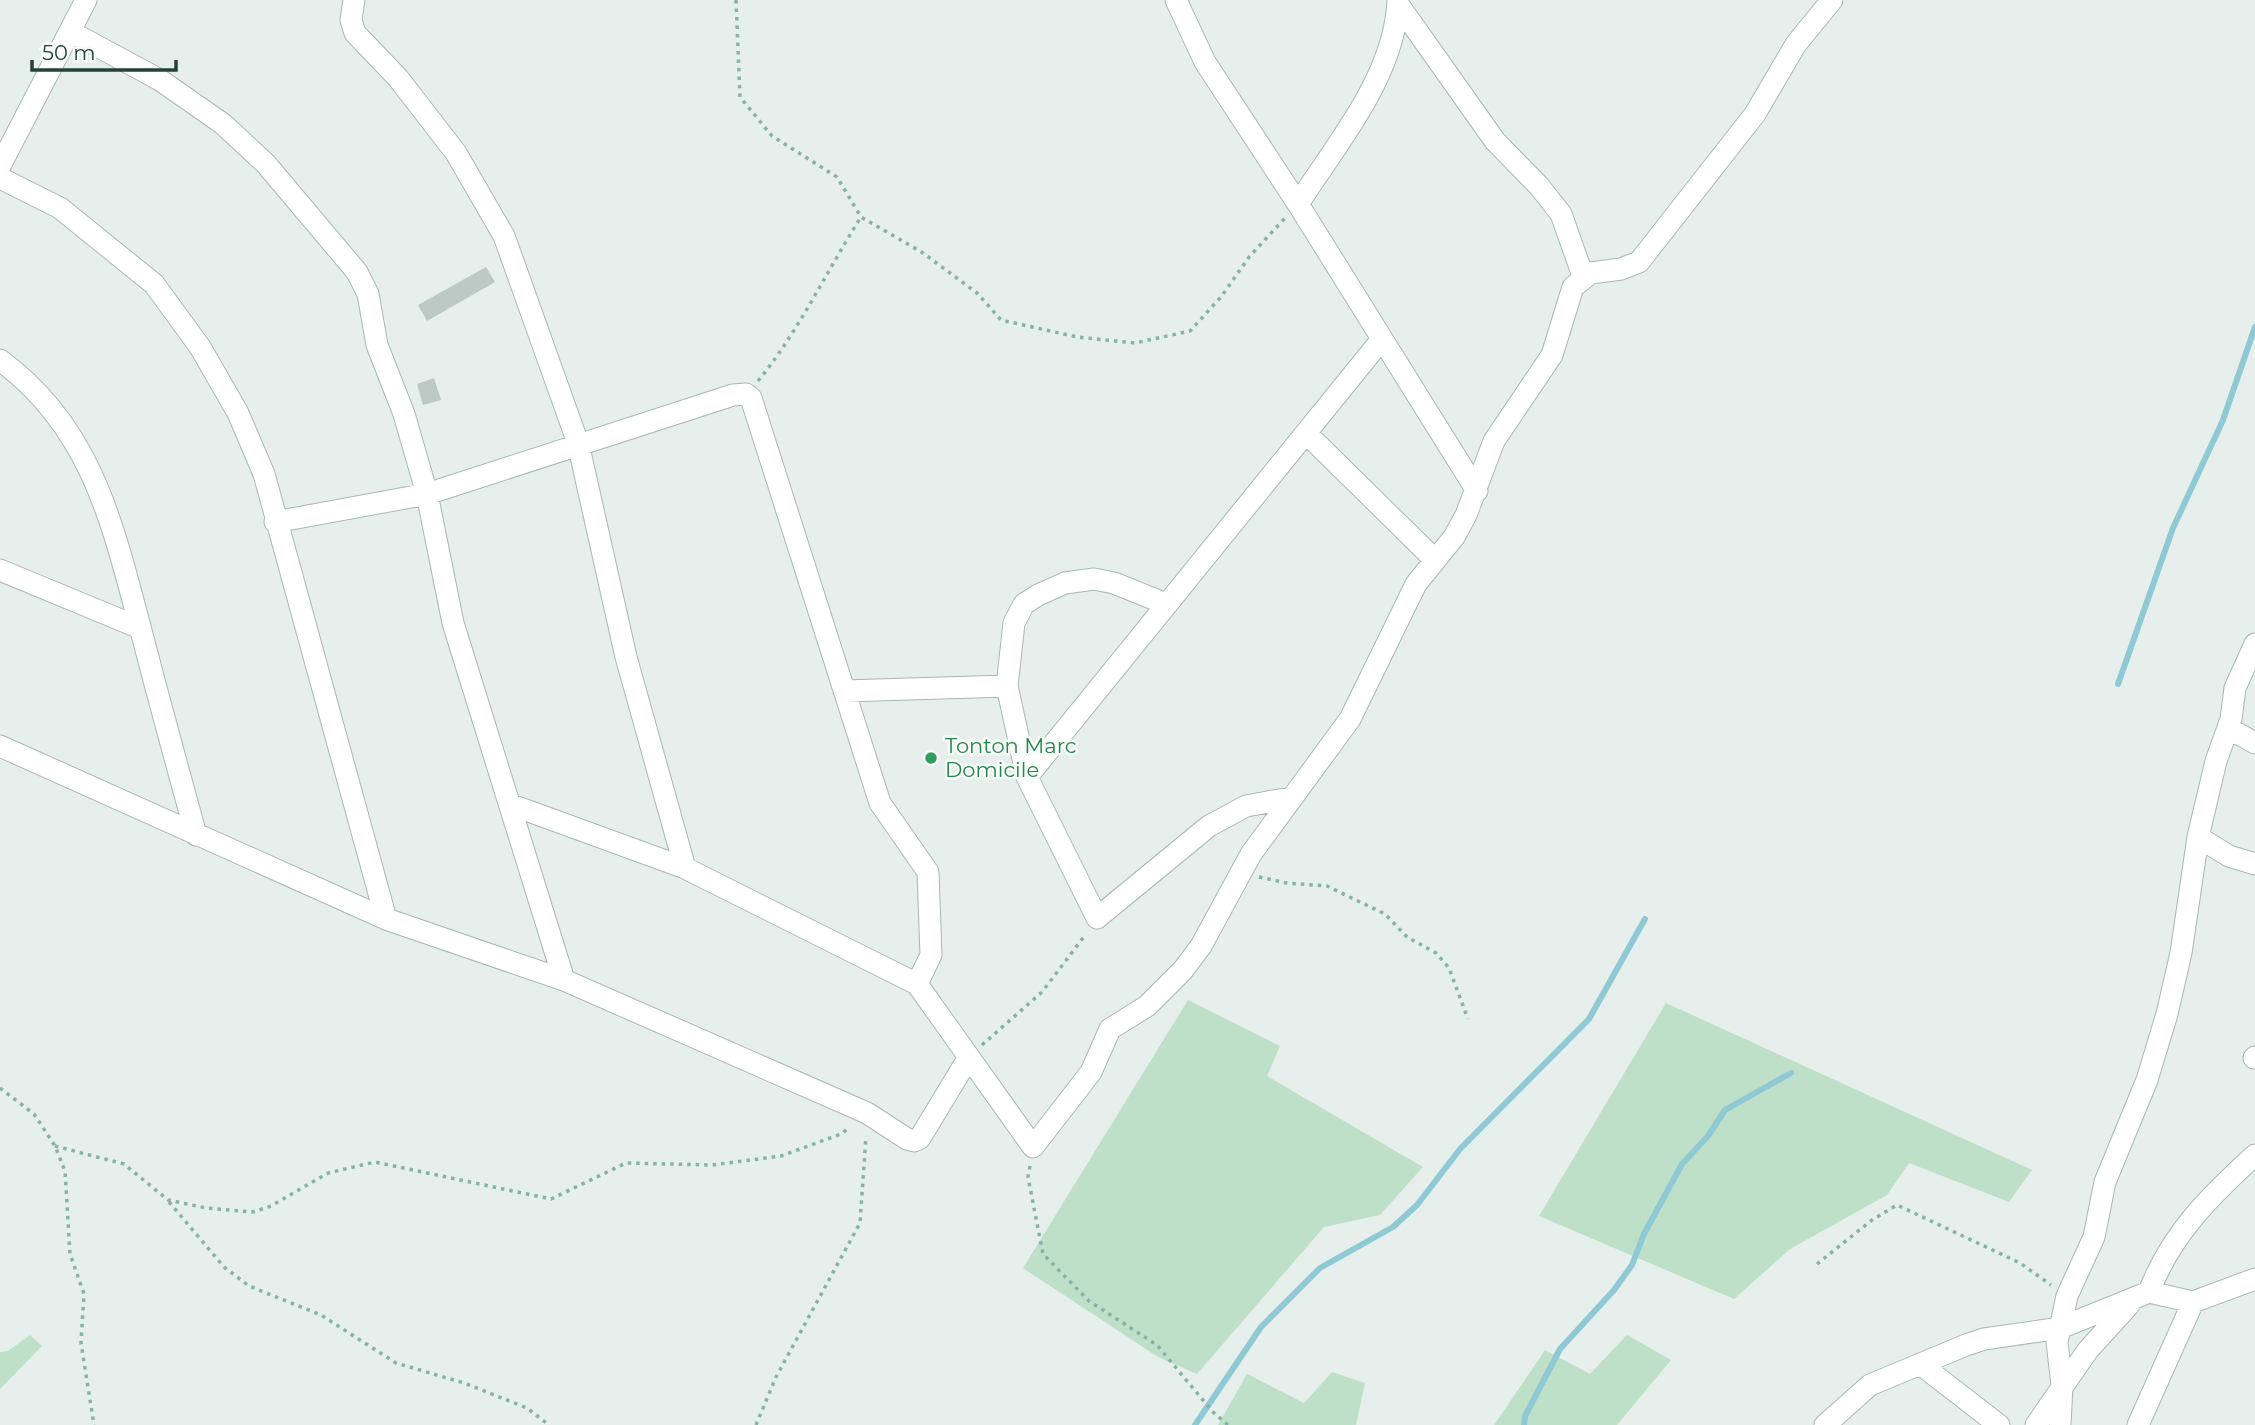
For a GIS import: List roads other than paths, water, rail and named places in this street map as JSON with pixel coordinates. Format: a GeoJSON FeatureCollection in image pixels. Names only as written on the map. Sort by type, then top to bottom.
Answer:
{"type":"FeatureCollection","features":[{"type":"Feature","properties":{"kind":"street"},"geometry":{"type":"LineString","coordinates":[[0,166],[86,0]]}},
{"type":"Feature","properties":{"kind":"street"},"geometry":{"type":"LineString","coordinates":[[354,0],[351,20],[355,33],[398,78],[456,153],[504,236],[578,443],[626,657],[685,868]]}},
{"type":"Feature","properties":{"kind":"street"},"geometry":{"type":"LineString","coordinates":[[1176,0],[1205,62],[1298,204],[1477,491]]}},
{"type":"Feature","properties":{"kind":"street"},"geometry":{"type":"LineString","coordinates":[[512,805],[685,868],[917,984],[1033,1147],[1091,1072],[1110,1029],[1147,1006],[1183,970],[1201,946],[1240,873],[1290,798],[1322,761],[1350,719],[1367,690],[1398,617],[1416,584],[1454,537],[1477,491],[1494,441],[1552,355],[1573,287],[1583,276],[1621,269],[1639,262],[1755,114],[1796,44],[1832,0]]}},
{"type":"Feature","properties":{"kind":"street"},"geometry":{"type":"LineString","coordinates":[[1298,204],[1374,84],[1390,45],[1398,2]]}},
{"type":"Feature","properties":{"kind":"street"},"geometry":{"type":"LineString","coordinates":[[1398,2],[1495,141],[1539,186],[1561,214],[1583,276]]}},
{"type":"Feature","properties":{"kind":"street"},"geometry":{"type":"LineString","coordinates":[[71,32],[160,80],[223,124],[266,164],[357,272],[368,294],[377,345],[404,414],[427,494],[453,623],[512,805],[564,980]]}},
{"type":"Feature","properties":{"kind":"street"},"geometry":{"type":"LineString","coordinates":[[0,178],[60,208],[154,284],[200,346],[237,414],[264,474],[386,919]]}},
{"type":"Feature","properties":{"kind":"street"},"geometry":{"type":"LineString","coordinates":[[1027,777],[1382,339]]}},
{"type":"Feature","properties":{"kind":"street"},"geometry":{"type":"LineString","coordinates":[[0,360],[21,376],[61,419],[96,479],[125,564],[195,835]]}},
{"type":"Feature","properties":{"kind":"street"},"geometry":{"type":"LineString","coordinates":[[275,522],[427,494],[578,443],[733,395],[747,394],[880,803],[928,872],[930,955],[917,984]]}},
{"type":"Feature","properties":{"kind":"street"},"geometry":{"type":"LineString","coordinates":[[1306,433],[1435,560]]}},
{"type":"Feature","properties":{"kind":"street"},"geometry":{"type":"LineString","coordinates":[[0,570],[140,628]]}},
{"type":"Feature","properties":{"kind":"street"},"geometry":{"type":"LineString","coordinates":[[1166,604],[1114,583],[1094,579],[1065,583],[1038,595],[1024,604],[1014,623],[1007,686],[1027,777],[1097,918],[1209,826],[1246,806],[1290,798]]}},
{"type":"Feature","properties":{"kind":"street"},"geometry":{"type":"LineString","coordinates":[[2060,1425],[2062,1385],[2058,1362],[2060,1328],[2067,1296],[2094,1237],[2105,1182],[2147,1080],[2167,1014],[2181,953],[2199,838],[2216,761],[2228,728],[2235,688],[2255,644]]}},
{"type":"Feature","properties":{"kind":"street"},"geometry":{"type":"LineString","coordinates":[[844,691],[1007,686]]}},
{"type":"Feature","properties":{"kind":"street"},"geometry":{"type":"LineString","coordinates":[[2228,728],[2255,743]]}},
{"type":"Feature","properties":{"kind":"street"},"geometry":{"type":"LineString","coordinates":[[0,746],[386,919],[564,980],[867,1113],[914,1141],[920,1138],[969,1056]]}},
{"type":"Feature","properties":{"kind":"street"},"geometry":{"type":"LineString","coordinates":[[2199,838],[2229,856],[2255,864]]}},
{"type":"Feature","properties":{"kind":"street"},"geometry":{"type":"LineString","coordinates":[[2036,1425],[2062,1385],[2143,1294],[2177,1234],[2225,1181],[2255,1155]]}},
{"type":"Feature","properties":{"kind":"street"},"geometry":{"type":"LineString","coordinates":[[1840,1420],[1870,1385],[1984,1339],[2060,1328],[2143,1294],[2193,1302],[2255,1279]]}},
{"type":"Feature","properties":{"kind":"street"},"geometry":{"type":"LineString","coordinates":[[2138,1425],[2193,1302]]}},
{"type":"Feature","properties":{"kind":"street"},"geometry":{"type":"LineString","coordinates":[[1920,1364],[1999,1425]]}},
{"type":"Feature","properties":{"kind":"waterway"},"geometry":{"type":"LineString","coordinates":[[2118,684],[2173,528],[2223,420],[2255,327]]}},
{"type":"Feature","properties":{"kind":"waterway"},"geometry":{"type":"LineString","coordinates":[[1195,1425],[1261,1327],[1320,1268],[1393,1227],[1417,1205],[1460,1149],[1589,1019],[1645,919]]}},
{"type":"Feature","properties":{"kind":"waterway"},"geometry":{"type":"LineString","coordinates":[[1524,1425],[1525,1416],[1560,1349],[1614,1290],[1632,1265],[1644,1234],[1682,1164],[1708,1136],[1725,1110],[1791,1073]]}},
{"type":"Feature","properties":{"kind":"place","name":"Tonton Marc Domicile"},"geometry":{"type":"Point","coordinates":[931,758]}}]}
